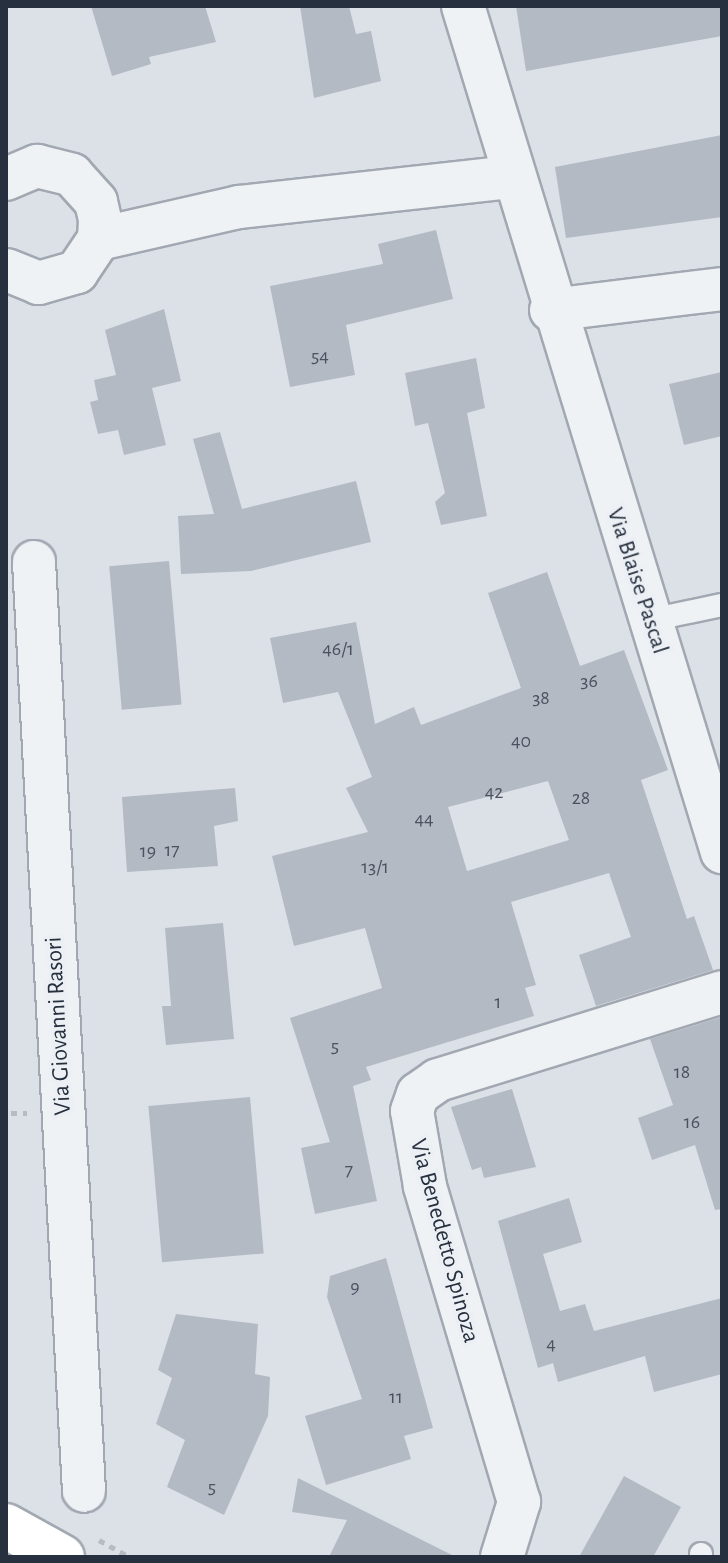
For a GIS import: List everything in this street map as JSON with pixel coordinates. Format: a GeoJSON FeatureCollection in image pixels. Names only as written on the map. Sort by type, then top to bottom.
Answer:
{"type":"FeatureCollection","features":[{"type":"Feature","properties":{"kind":"main road"},"geometry":{"type":"LineString","coordinates":[[6,1526],[62,1557]]}},
{"type":"Feature","properties":{"kind":"street","name":"Via Blaise Pascal"},"geometry":{"type":"LineString","coordinates":[[463,6],[551,310],[722,852]]}},
{"type":"Feature","properties":{"kind":"street"},"geometry":{"type":"LineString","coordinates":[[6,179],[37,166],[72,175],[96,202],[99,239],[77,272],[59,281],[39,283],[6,270]]}},
{"type":"Feature","properties":{"kind":"street"},"geometry":{"type":"LineString","coordinates":[[99,239],[239,207],[511,177]]}},
{"type":"Feature","properties":{"kind":"street"},"geometry":{"type":"LineString","coordinates":[[551,310],[722,289]]}},
{"type":"Feature","properties":{"kind":"street","name":"Via Giovanni Rasori"},"geometry":{"type":"LineString","coordinates":[[34,562],[84,1491]]}},
{"type":"Feature","properties":{"kind":"street","name":"Via Benedetto Spinoza"},"geometry":{"type":"LineString","coordinates":[[502,1557],[519,1502],[425,1186],[415,1102],[438,1080],[722,992]]}},
{"type":"Feature","properties":{"kind":"lane"},"geometry":{"type":"LineString","coordinates":[[650,620],[722,605]]}},
{"type":"Feature","properties":{"kind":"building"},"geometry":{"type":"Polygon","coordinates":[[[91,6],[205,6],[216,42],[149,57],[151,64],[112,76],[91,6]]]}},
{"type":"Feature","properties":{"kind":"building"},"geometry":{"type":"Polygon","coordinates":[[[300,6],[349,6],[356,34],[371,31],[381,81],[314,98],[300,6]]]}},
{"type":"Feature","properties":{"kind":"building"},"geometry":{"type":"Polygon","coordinates":[[[516,6],[722,6],[722,36],[526,71],[516,6]]]}},
{"type":"Feature","properties":{"kind":"building"},"geometry":{"type":"Polygon","coordinates":[[[722,135],[722,217],[566,238],[555,167],[722,135]]]}},
{"type":"Feature","properties":{"kind":"building"},"geometry":{"type":"Polygon","coordinates":[[[436,230],[453,299],[346,325],[355,375],[290,387],[270,286],[383,264],[378,244],[436,230]]]}},
{"type":"Feature","properties":{"kind":"building"},"geometry":{"type":"Polygon","coordinates":[[[164,309],[181,381],[152,388],[166,445],[124,455],[118,430],[98,434],[90,402],[98,400],[94,380],[116,375],[105,330],[164,309]]]}},
{"type":"Feature","properties":{"kind":"building"},"geometry":{"type":"Polygon","coordinates":[[[476,358],[485,408],[467,413],[487,516],[441,525],[435,502],[445,493],[428,423],[415,426],[405,373],[476,358]]]}},
{"type":"Feature","properties":{"kind":"building"},"geometry":{"type":"Polygon","coordinates":[[[722,372],[722,436],[684,445],[669,384],[722,372]]]}},
{"type":"Feature","properties":{"kind":"building"},"geometry":{"type":"Polygon","coordinates":[[[220,432],[242,509],[356,481],[371,542],[251,571],[181,574],[178,516],[214,514],[193,439],[220,432]]]}},
{"type":"Feature","properties":{"kind":"building"},"geometry":{"type":"Polygon","coordinates":[[[169,561],[182,704],[122,710],[109,566],[169,561]]]}},
{"type":"Feature","properties":{"kind":"building"},"geometry":{"type":"Polygon","coordinates":[[[547,572],[580,666],[624,650],[668,770],[641,780],[687,919],[694,916],[713,970],[596,1006],[579,955],[631,937],[609,873],[511,902],[536,985],[525,988],[534,1016],[366,1067],[371,1080],[353,1086],[377,1201],[315,1214],[301,1148],[330,1142],[290,1018],[382,988],[365,928],[294,946],[272,856],[368,832],[346,788],[372,777],[338,692],[283,703],[270,638],[356,622],[375,724],[414,707],[421,725],[521,688],[488,593],[547,572]],[[548,781],[448,807],[467,871],[569,840],[548,781]]]}},
{"type":"Feature","properties":{"kind":"building"},"geometry":{"type":"Polygon","coordinates":[[[235,788],[238,821],[214,826],[218,866],[127,872],[122,797],[235,788]]]}},
{"type":"Feature","properties":{"kind":"building"},"geometry":{"type":"Polygon","coordinates":[[[223,923],[234,1039],[166,1045],[162,1006],[171,1006],[165,928],[223,923]]]}},
{"type":"Feature","properties":{"kind":"building"},"geometry":{"type":"Polygon","coordinates":[[[722,1017],[722,1209],[715,1210],[695,1145],[652,1160],[638,1118],[673,1105],[650,1039],[722,1017]]]}},
{"type":"Feature","properties":{"kind":"building"},"geometry":{"type":"Polygon","coordinates":[[[512,1089],[536,1167],[484,1178],[481,1167],[472,1170],[451,1107],[512,1089]]]}},
{"type":"Feature","properties":{"kind":"building"},"geometry":{"type":"Polygon","coordinates":[[[250,1097],[264,1253],[162,1262],[148,1106],[250,1097]]]}},
{"type":"Feature","properties":{"kind":"building"},"geometry":{"type":"Polygon","coordinates":[[[569,1198],[582,1242],[543,1254],[560,1311],[585,1304],[594,1331],[722,1298],[722,1374],[654,1392],[645,1356],[558,1382],[553,1363],[538,1368],[498,1221],[569,1198]]]}},
{"type":"Feature","properties":{"kind":"building"},"geometry":{"type":"Polygon","coordinates":[[[386,1258],[433,1428],[404,1436],[411,1459],[326,1485],[305,1416],[362,1399],[327,1297],[330,1276],[386,1258]]]}},
{"type":"Feature","properties":{"kind":"building"},"geometry":{"type":"Polygon","coordinates":[[[176,1314],[258,1324],[255,1374],[270,1377],[268,1416],[224,1515],[167,1487],[185,1440],[156,1424],[172,1378],[158,1370],[176,1314]]]}},
{"type":"Feature","properties":{"kind":"building"},"geometry":{"type":"Polygon","coordinates":[[[624,1476],[681,1507],[653,1557],[579,1557],[624,1476]]]}},
{"type":"Feature","properties":{"kind":"building"},"geometry":{"type":"Polygon","coordinates":[[[298,1478],[456,1557],[329,1557],[347,1520],[292,1512],[298,1478]]]}}]}
